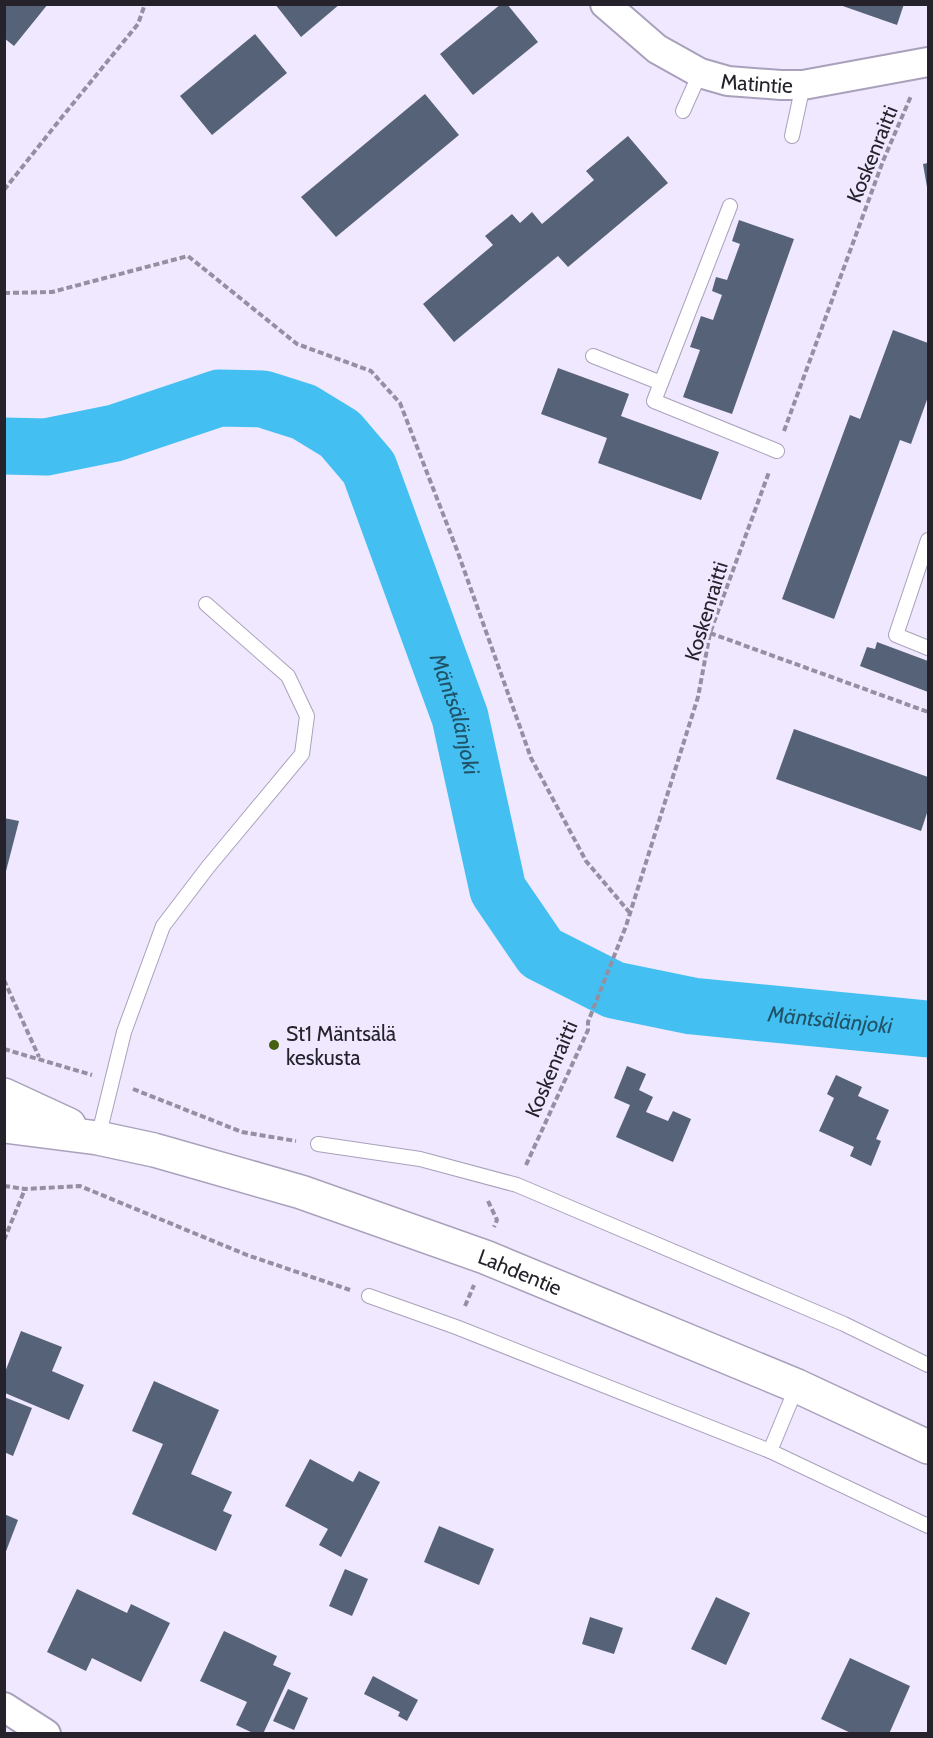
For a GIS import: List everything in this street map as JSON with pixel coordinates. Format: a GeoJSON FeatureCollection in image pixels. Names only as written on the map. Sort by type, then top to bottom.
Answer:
{"type":"FeatureCollection","features":[{"type":"Feature","properties":{"kind":"main road","name":"Lahdentie"},"geometry":{"type":"LineString","coordinates":[[4,1095],[98,1138]]}},
{"type":"Feature","properties":{"kind":"main road","name":"Lahdentie"},"geometry":{"type":"LineString","coordinates":[[4,1126],[98,1138],[154,1150],[323,1199],[485,1257],[797,1386],[928,1447]]}},
{"type":"Feature","properties":{"kind":"street","name":"Matintie"},"geometry":{"type":"LineString","coordinates":[[605,4],[657,49],[700,73],[728,81],[803,85],[927,63]]}},
{"type":"Feature","properties":{"kind":"street"},"geometry":{"type":"LineString","coordinates":[[4,1707],[46,1734]]}},
{"type":"Feature","properties":{"kind":"lane"},"geometry":{"type":"LineString","coordinates":[[683,111],[700,73]]}},
{"type":"Feature","properties":{"kind":"lane"},"geometry":{"type":"LineString","coordinates":[[792,136],[803,85]]}},
{"type":"Feature","properties":{"kind":"lane"},"geometry":{"type":"LineString","coordinates":[[730,206],[654,400],[777,451]]}},
{"type":"Feature","properties":{"kind":"lane"},"geometry":{"type":"LineString","coordinates":[[593,356],[661,383]]}},
{"type":"Feature","properties":{"kind":"lane"},"geometry":{"type":"LineString","coordinates":[[928,540],[896,635],[928,648]]}},
{"type":"Feature","properties":{"kind":"lane"},"geometry":{"type":"LineString","coordinates":[[98,1138],[124,1032],[163,926],[208,867],[302,754],[307,716],[288,676],[206,604]]}},
{"type":"Feature","properties":{"kind":"lane"},"geometry":{"type":"LineString","coordinates":[[318,1144],[420,1159],[517,1185],[844,1324],[928,1365]]}},
{"type":"Feature","properties":{"kind":"lane"},"geometry":{"type":"LineString","coordinates":[[369,1296],[456,1327],[770,1451],[928,1526]]}},
{"type":"Feature","properties":{"kind":"lane"},"geometry":{"type":"LineString","coordinates":[[770,1451],[797,1386]]}},
{"type":"Feature","properties":{"kind":"path"},"geometry":{"type":"LineString","coordinates":[[4,190],[138,24],[145,4]]}},
{"type":"Feature","properties":{"kind":"path","name":"Koskenraitti"},"geometry":{"type":"LineString","coordinates":[[517,1185],[588,1030],[588,1022],[630,914],[698,697],[710,633],[883,161],[927,63]]}},
{"type":"Feature","properties":{"kind":"path"},"geometry":{"type":"LineString","coordinates":[[4,293],[52,292],[188,256],[297,344],[370,371],[400,403],[457,550],[531,758],[586,861],[630,914]]}},
{"type":"Feature","properties":{"kind":"path"},"geometry":{"type":"LineString","coordinates":[[710,633],[928,712]]}},
{"type":"Feature","properties":{"kind":"path"},"geometry":{"type":"LineString","coordinates":[[4,980],[39,1058]]}},
{"type":"Feature","properties":{"kind":"path"},"geometry":{"type":"LineString","coordinates":[[4,1049],[111,1081],[242,1132],[318,1144]]}},
{"type":"Feature","properties":{"kind":"path"},"geometry":{"type":"LineString","coordinates":[[4,1186],[25,1189],[80,1186],[247,1255],[369,1296]]}},
{"type":"Feature","properties":{"kind":"path"},"geometry":{"type":"LineString","coordinates":[[4,1240],[25,1189]]}},
{"type":"Feature","properties":{"kind":"building"},"geometry":{"type":"Polygon","coordinates":[[[4,4],[48,4],[14,46],[4,38],[4,4]]]}},
{"type":"Feature","properties":{"kind":"building"},"geometry":{"type":"Polygon","coordinates":[[[275,4],[340,4],[301,37],[275,4]]]}},
{"type":"Feature","properties":{"kind":"building"},"geometry":{"type":"Polygon","coordinates":[[[501,4],[507,4],[538,42],[473,95],[440,54],[501,4]]]}},
{"type":"Feature","properties":{"kind":"building"},"geometry":{"type":"Polygon","coordinates":[[[837,4],[904,4],[897,25],[837,4]]]}},
{"type":"Feature","properties":{"kind":"building"},"geometry":{"type":"Polygon","coordinates":[[[255,34],[287,73],[212,135],[180,96],[255,34]]]}},
{"type":"Feature","properties":{"kind":"building"},"geometry":{"type":"Polygon","coordinates":[[[425,94],[459,135],[336,237],[301,197],[425,94]]]}},
{"type":"Feature","properties":{"kind":"building"},"geometry":{"type":"Polygon","coordinates":[[[628,136],[668,183],[568,267],[558,256],[454,342],[423,304],[493,245],[485,236],[512,214],[520,223],[532,212],[542,224],[594,180],[586,171],[628,136]]]}},
{"type":"Feature","properties":{"kind":"building"},"geometry":{"type":"Polygon","coordinates":[[[928,163],[928,187],[927,187],[923,164],[928,163]]]}},
{"type":"Feature","properties":{"kind":"building"},"geometry":{"type":"Polygon","coordinates":[[[739,220],[794,239],[732,414],[683,397],[700,350],[690,347],[701,316],[713,320],[722,295],[712,291],[716,277],[727,280],[740,244],[732,241],[739,220]]]}},
{"type":"Feature","properties":{"kind":"building"},"geometry":{"type":"Polygon","coordinates":[[[893,330],[928,343],[928,397],[911,444],[900,440],[834,619],[782,599],[850,415],[860,419],[893,330]]]}},
{"type":"Feature","properties":{"kind":"building"},"geometry":{"type":"Polygon","coordinates":[[[558,368],[629,394],[621,416],[719,452],[701,500],[598,463],[607,438],[541,414],[558,368]]]}},
{"type":"Feature","properties":{"kind":"building"},"geometry":{"type":"Polygon","coordinates":[[[877,642],[928,661],[928,692],[860,666],[867,647],[875,649],[877,642]]]}},
{"type":"Feature","properties":{"kind":"building"},"geometry":{"type":"Polygon","coordinates":[[[794,729],[928,777],[928,810],[921,831],[776,779],[794,729]]]}},
{"type":"Feature","properties":{"kind":"building"},"geometry":{"type":"Polygon","coordinates":[[[4,818],[19,821],[5,875],[4,874],[4,818]]]}},
{"type":"Feature","properties":{"kind":"building"},"geometry":{"type":"Polygon","coordinates":[[[627,1066],[646,1074],[639,1090],[653,1097],[646,1112],[668,1121],[673,1111],[691,1119],[673,1162],[616,1137],[630,1105],[614,1098],[627,1066]]]}},
{"type":"Feature","properties":{"kind":"building"},"geometry":{"type":"Polygon","coordinates":[[[836,1075],[862,1087],[858,1096],[889,1110],[876,1139],[881,1141],[871,1166],[850,1156],[854,1147],[819,1131],[834,1098],[827,1094],[836,1075]]]}},
{"type":"Feature","properties":{"kind":"building"},"geometry":{"type":"Polygon","coordinates":[[[21,1331],[62,1347],[52,1371],[84,1385],[69,1420],[5,1393],[5,1372],[21,1331]]]}},
{"type":"Feature","properties":{"kind":"building"},"geometry":{"type":"Polygon","coordinates":[[[154,1381],[219,1410],[191,1474],[232,1492],[223,1511],[232,1515],[216,1551],[132,1514],[163,1444],[132,1431],[154,1381]]]}},
{"type":"Feature","properties":{"kind":"building"},"geometry":{"type":"Polygon","coordinates":[[[4,1397],[32,1408],[13,1456],[4,1452],[4,1397]]]}},
{"type":"Feature","properties":{"kind":"building"},"geometry":{"type":"Polygon","coordinates":[[[310,1459],[353,1482],[359,1471],[380,1482],[341,1557],[319,1545],[328,1529],[285,1506],[310,1459]]]}},
{"type":"Feature","properties":{"kind":"building"},"geometry":{"type":"Polygon","coordinates":[[[4,1514],[18,1520],[5,1554],[4,1554],[4,1514]]]}},
{"type":"Feature","properties":{"kind":"building"},"geometry":{"type":"Polygon","coordinates":[[[439,1526],[494,1549],[479,1585],[424,1562],[439,1526]]]}},
{"type":"Feature","properties":{"kind":"building"},"geometry":{"type":"Polygon","coordinates":[[[345,1569],[368,1579],[352,1616],[329,1606],[345,1569]]]}},
{"type":"Feature","properties":{"kind":"building"},"geometry":{"type":"Polygon","coordinates":[[[77,1589],[127,1613],[131,1604],[170,1623],[141,1682],[92,1658],[86,1671],[47,1652],[77,1589]]]}},
{"type":"Feature","properties":{"kind":"building"},"geometry":{"type":"Polygon","coordinates":[[[716,1597],[750,1613],[726,1665],[691,1649],[716,1597]]]}},
{"type":"Feature","properties":{"kind":"building"},"geometry":{"type":"Polygon","coordinates":[[[590,1617],[623,1628],[614,1654],[582,1644],[590,1617]]]}},
{"type":"Feature","properties":{"kind":"building"},"geometry":{"type":"Polygon","coordinates":[[[224,1631],[277,1656],[273,1665],[291,1673],[263,1734],[255,1734],[236,1725],[247,1702],[200,1681],[224,1631]]]}},
{"type":"Feature","properties":{"kind":"building"},"geometry":{"type":"Polygon","coordinates":[[[850,1658],[910,1686],[889,1734],[853,1734],[821,1719],[850,1658]]]}},
{"type":"Feature","properties":{"kind":"building"},"geometry":{"type":"Polygon","coordinates":[[[373,1676],[418,1700],[407,1721],[398,1716],[400,1712],[364,1694],[373,1676]]]}},
{"type":"Feature","properties":{"kind":"building"},"geometry":{"type":"Polygon","coordinates":[[[288,1689],[308,1698],[294,1730],[273,1721],[288,1689]]]}},
{"type":"Feature","properties":{"kind":"waterway","name":"Mäntsälänjoki"},"geometry":{"type":"LineString","coordinates":[[4,446],[46,447],[115,433],[219,398],[263,399],[304,412],[340,434],[369,468],[460,717],[498,890],[541,953],[614,990],[692,1006],[928,1029]]}},
{"type":"Feature","properties":{"kind":"place","name":"St1 Mäntsälä keskusta"},"geometry":{"type":"Point","coordinates":[274,1045]}}]}
